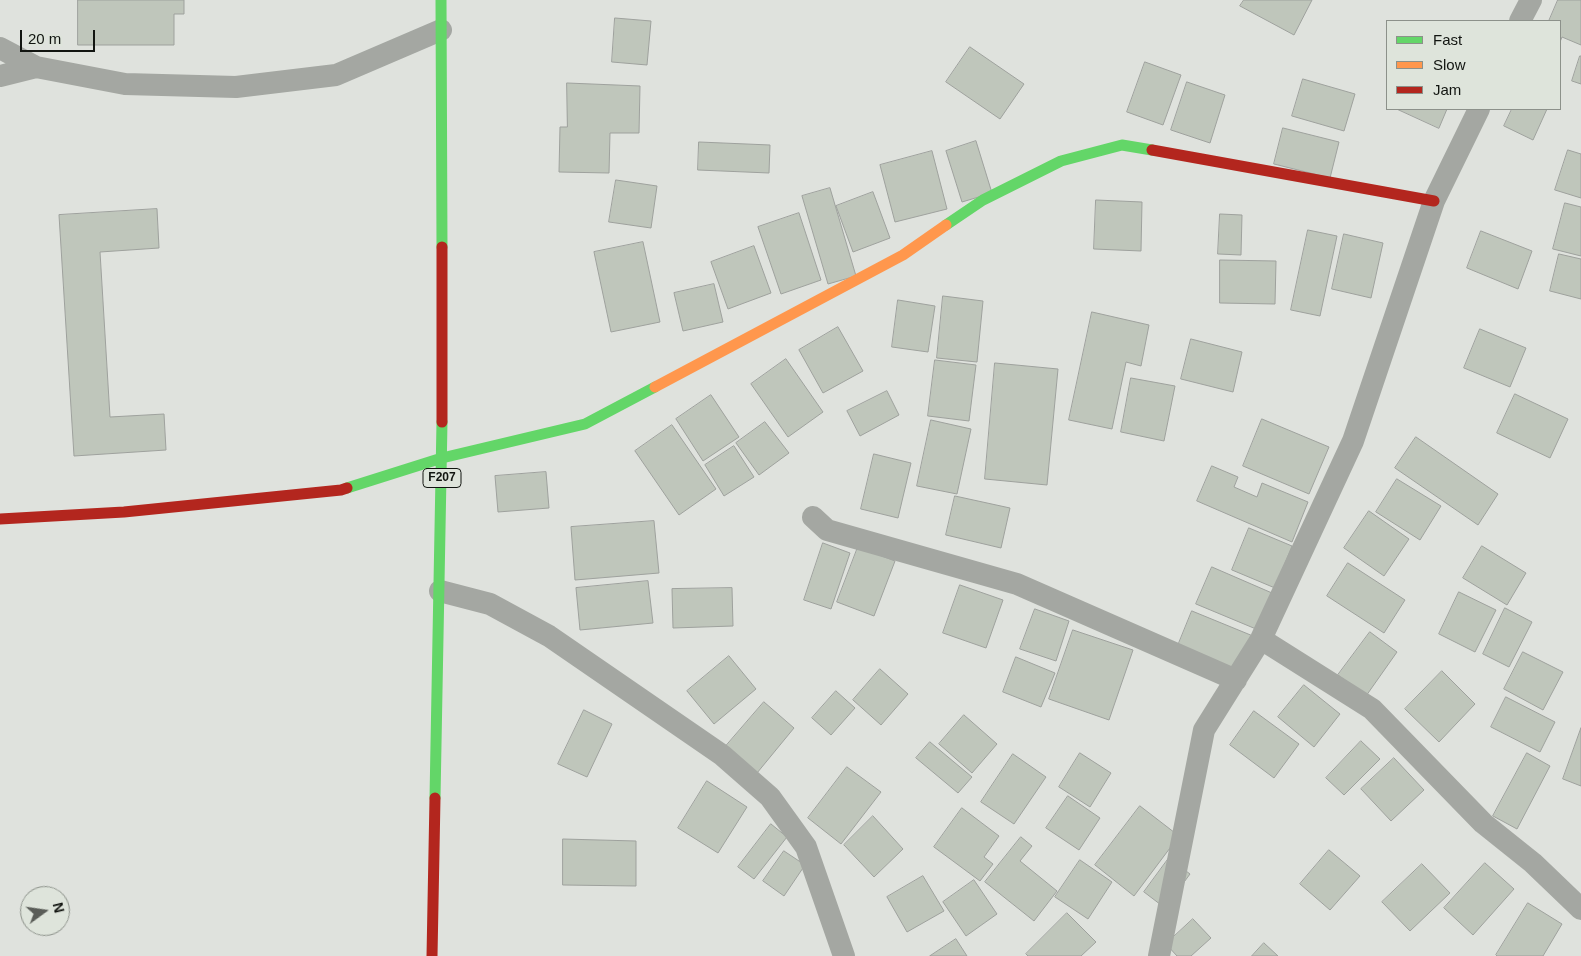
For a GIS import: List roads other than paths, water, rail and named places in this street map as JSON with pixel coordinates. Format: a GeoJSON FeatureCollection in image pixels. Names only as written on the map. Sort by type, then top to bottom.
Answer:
{"type":"FeatureCollection","features":[{"type":"Feature","properties":{"kind":"street","name":"F207"},"geometry":{"type":"LineString","coordinates":[[432,956],[442,458],[441,0]]}},
{"type":"Feature","properties":{"kind":"street"},"geometry":{"type":"LineString","coordinates":[[1521,20],[1531,0]]}},
{"type":"Feature","properties":{"kind":"street"},"geometry":{"type":"LineString","coordinates":[[0,48],[36,67],[125,84],[236,87],[336,75],[441,30]]}},
{"type":"Feature","properties":{"kind":"street"},"geometry":{"type":"LineString","coordinates":[[0,76],[36,67]]}},
{"type":"Feature","properties":{"kind":"street"},"geometry":{"type":"LineString","coordinates":[[1159,956],[1204,730],[1261,639],[1353,441],[1434,201],[1478,110]]}},
{"type":"Feature","properties":{"kind":"street"},"geometry":{"type":"LineString","coordinates":[[0,519],[124,512],[341,490],[442,458],[585,424],[903,255],[983,200],[1061,161],[1122,146],[1434,201]]}},
{"type":"Feature","properties":{"kind":"street"},"geometry":{"type":"LineString","coordinates":[[813,517],[827,530],[1017,584],[1236,680]]}},
{"type":"Feature","properties":{"kind":"street"},"geometry":{"type":"LineString","coordinates":[[440,592],[490,604],[549,636],[722,755],[770,797],[806,847],[844,956]]}},
{"type":"Feature","properties":{"kind":"street"},"geometry":{"type":"LineString","coordinates":[[1261,639],[1372,709],[1483,823],[1533,863],[1581,909]]}}]}
